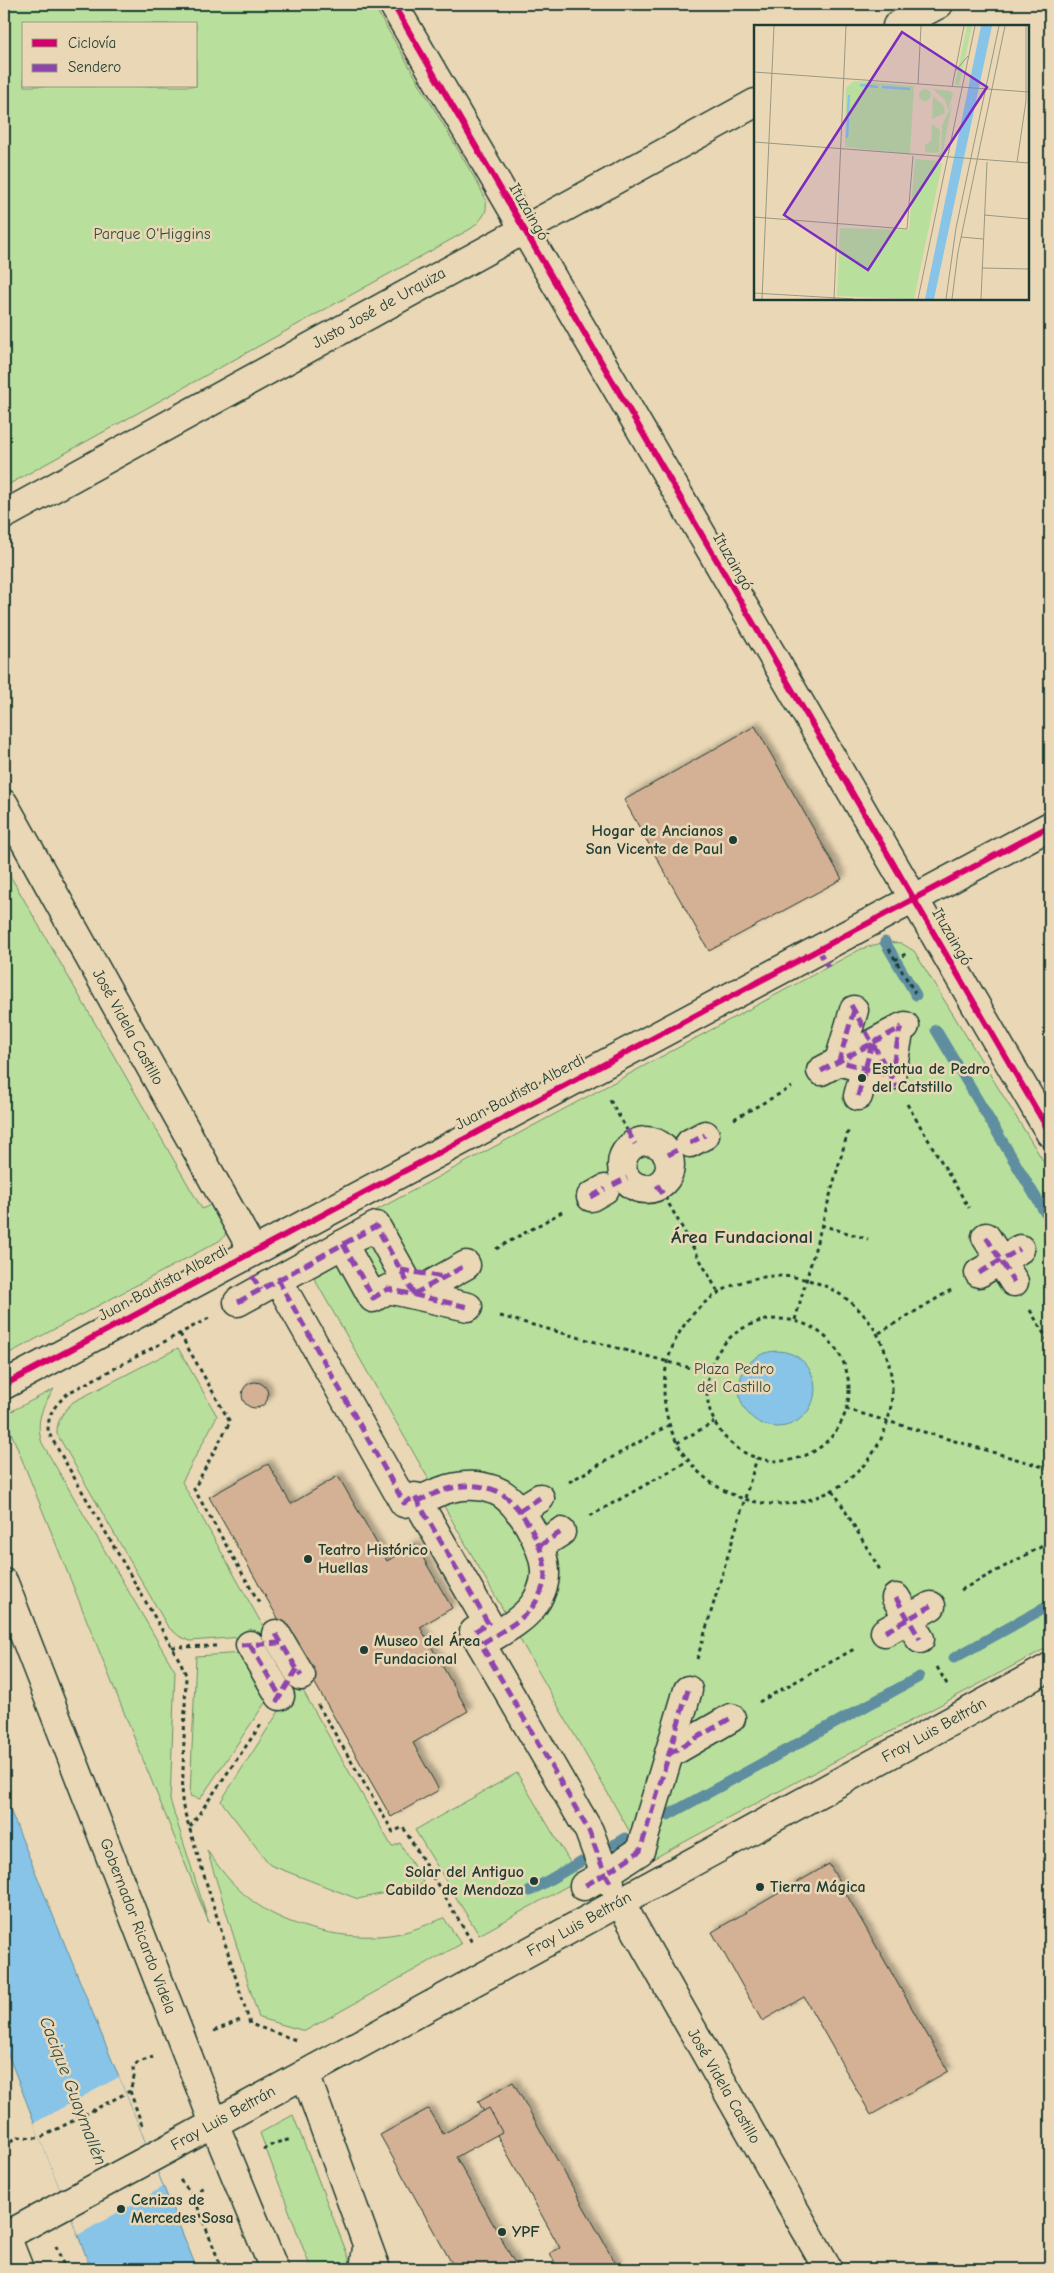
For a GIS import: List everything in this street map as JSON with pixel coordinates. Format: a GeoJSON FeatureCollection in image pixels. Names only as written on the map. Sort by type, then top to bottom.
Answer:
{"type":"FeatureCollection","features":[{"type":"Feature","properties":{"kind":"main road","name":"Ituzaingó"},"geometry":{"type":"LineString","coordinates":[[393,4],[1050,1133]]}},
{"type":"Feature","properties":{"kind":"main road"},"geometry":{"type":"LineString","coordinates":[[899,25],[939,4]]}},
{"type":"Feature","properties":{"kind":"main road","name":"Justo José de Urquiza"},"geometry":{"type":"LineString","coordinates":[[4,515],[754,104]]}},
{"type":"Feature","properties":{"kind":"main road","name":"José Videla Castillo"},"geometry":{"type":"LineString","coordinates":[[4,804],[256,1280],[404,1503],[415,1497],[417,1502]]}},
{"type":"Feature","properties":{"kind":"main road","name":"Juan Bautista Alberdi"},"geometry":{"type":"LineString","coordinates":[[4,1385],[256,1280],[914,898],[1050,826]]}},
{"type":"Feature","properties":{"kind":"main road"},"geometry":{"type":"LineString","coordinates":[[830,1066],[853,1007],[869,1056],[894,1082]]}},
{"type":"Feature","properties":{"kind":"main road"},"geometry":{"type":"LineString","coordinates":[[830,1066],[869,1056],[902,1027],[894,1082]]}},
{"type":"Feature","properties":{"kind":"main road"},"geometry":{"type":"LineString","coordinates":[[858,1096],[869,1056]]}},
{"type":"Feature","properties":{"kind":"main road"},"geometry":{"type":"LineString","coordinates":[[631,1137],[657,1143],[686,1145],[670,1170],[661,1191],[633,1184],[609,1187],[622,1164],[631,1137]]}},
{"type":"Feature","properties":{"kind":"main road"},"geometry":{"type":"LineString","coordinates":[[256,1280],[343,1244],[376,1226],[414,1294]]}},
{"type":"Feature","properties":{"kind":"main road"},"geometry":{"type":"LineString","coordinates":[[986,1237],[1003,1266]]}},
{"type":"Feature","properties":{"kind":"main road"},"geometry":{"type":"LineString","coordinates":[[343,1244],[373,1298],[388,1289],[468,1307]]}},
{"type":"Feature","properties":{"kind":"main road"},"geometry":{"type":"LineString","coordinates":[[401,1270],[455,1271]]}},
{"type":"Feature","properties":{"kind":"main road"},"geometry":{"type":"LineString","coordinates":[[414,1294],[455,1271]]}},
{"type":"Feature","properties":{"kind":"main road"},"geometry":{"type":"LineString","coordinates":[[479,1486],[495,1490],[508,1498],[530,1504],[550,1539],[544,1560],[545,1575],[542,1590],[533,1606],[511,1626],[481,1644],[474,1632],[488,1623],[417,1502],[444,1489],[479,1486]]}},
{"type":"Feature","properties":{"kind":"main road","name":"Gobernador Ricardo Videla"},"geometry":{"type":"LineString","coordinates":[[4,1583],[214,2124],[274,2269]]}},
{"type":"Feature","properties":{"kind":"main road"},"geometry":{"type":"LineString","coordinates":[[885,1632],[914,1616]]}},
{"type":"Feature","properties":{"kind":"main road"},"geometry":{"type":"LineString","coordinates":[[279,1639],[299,1673],[278,1699],[245,1645],[279,1639]]}},
{"type":"Feature","properties":{"kind":"main road","name":"José Videla Castillo"},"geometry":{"type":"LineString","coordinates":[[481,1644],[589,1831],[605,1886],[828,2269]]}},
{"type":"Feature","properties":{"kind":"main road","name":"Fray Luis Beltrán"},"geometry":{"type":"LineString","coordinates":[[4,2235],[305,2074],[605,1886],[1050,1667]]}},
{"type":"Feature","properties":{"kind":"main road"},"geometry":{"type":"LineString","coordinates":[[605,1886],[640,1851],[688,1690]]}},
{"type":"Feature","properties":{"kind":"main road"},"geometry":{"type":"LineString","coordinates":[[669,1754],[731,1718]]}},
{"type":"Feature","properties":{"kind":"main road"},"geometry":{"type":"LineString","coordinates":[[305,2074],[369,2262]]}},
{"type":"Feature","properties":{"kind":"main road"},"geometry":{"type":"LineString","coordinates":[[4,2235],[18,2269]]}},
{"type":"Feature","properties":{"kind":"path"},"geometry":{"type":"LineString","coordinates":[[885,942],[918,998]]}},
{"type":"Feature","properties":{"kind":"path"},"geometry":{"type":"LineString","coordinates":[[895,960],[912,950]]}},
{"type":"Feature","properties":{"kind":"path"},"geometry":{"type":"LineString","coordinates":[[686,1145],[830,1066]]}},
{"type":"Feature","properties":{"kind":"path"},"geometry":{"type":"LineString","coordinates":[[894,1082],[986,1237]]}},
{"type":"Feature","properties":{"kind":"path"},"geometry":{"type":"LineString","coordinates":[[608,1096],[631,1137]]}},
{"type":"Feature","properties":{"kind":"path"},"geometry":{"type":"LineString","coordinates":[[795,1320],[858,1096]]}},
{"type":"Feature","properties":{"kind":"path"},"geometry":{"type":"LineString","coordinates":[[455,1271],[609,1187]]}},
{"type":"Feature","properties":{"kind":"path"},"geometry":{"type":"LineString","coordinates":[[661,1191],[718,1292]]}},
{"type":"Feature","properties":{"kind":"path"},"geometry":{"type":"LineString","coordinates":[[821,1226],[868,1239]]}},
{"type":"Feature","properties":{"kind":"path"},"geometry":{"type":"LineString","coordinates":[[879,1333],[1003,1266]]}},
{"type":"Feature","properties":{"kind":"path"},"geometry":{"type":"LineString","coordinates":[[782,1275],[807,1279],[827,1286],[847,1298],[865,1314],[879,1333],[888,1354],[892,1376],[893,1399],[888,1421],[880,1442],[868,1461],[852,1478],[834,1490],[811,1500],[788,1504],[764,1503],[744,1499],[721,1490],[703,1477],[688,1461],[677,1444],[669,1425],[664,1393],[667,1361],[673,1345],[692,1315],[704,1302],[718,1292],[739,1282],[760,1276],[782,1275]]}},
{"type":"Feature","properties":{"kind":"path"},"geometry":{"type":"LineString","coordinates":[[256,1280],[180,1334],[68,1393],[56,1405],[48,1417],[48,1432],[172,1647],[186,1675],[182,1804],[250,2024],[302,2042]]}},
{"type":"Feature","properties":{"kind":"path"},"geometry":{"type":"LineString","coordinates":[[468,1307],[709,1373]]}},
{"type":"Feature","properties":{"kind":"path"},"geometry":{"type":"LineString","coordinates":[[762,1320],[795,1320],[812,1327],[826,1336],[837,1349],[849,1381],[846,1409],[835,1432],[826,1442],[814,1450],[789,1460],[776,1461],[757,1458],[738,1449],[727,1440],[714,1422],[707,1398],[709,1373],[711,1364],[719,1349],[731,1336],[745,1327],[762,1320]]}},
{"type":"Feature","properties":{"kind":"path"},"geometry":{"type":"LineString","coordinates":[[180,1334],[230,1422],[194,1489],[279,1639]]}},
{"type":"Feature","properties":{"kind":"path"},"geometry":{"type":"LineString","coordinates":[[846,1409],[1050,1469]]}},
{"type":"Feature","properties":{"kind":"path"},"geometry":{"type":"LineString","coordinates":[[677,1444],[714,1422]]}},
{"type":"Feature","properties":{"kind":"path"},"geometry":{"type":"LineString","coordinates":[[530,1504],[669,1425]]}},
{"type":"Feature","properties":{"kind":"path"},"geometry":{"type":"LineString","coordinates":[[688,1690],[757,1458]]}},
{"type":"Feature","properties":{"kind":"path"},"geometry":{"type":"LineString","coordinates":[[550,1539],[688,1461]]}},
{"type":"Feature","properties":{"kind":"path"},"geometry":{"type":"LineString","coordinates":[[834,1490],[914,1616],[1050,1542]]}},
{"type":"Feature","properties":{"kind":"path"},"geometry":{"type":"LineString","coordinates":[[731,1718],[885,1632]]}},
{"type":"Feature","properties":{"kind":"path"},"geometry":{"type":"LineString","coordinates":[[172,1647],[245,1645]]}},
{"type":"Feature","properties":{"kind":"path"},"geometry":{"type":"LineString","coordinates":[[299,1673],[393,1832],[403,1826],[474,1946]]}},
{"type":"Feature","properties":{"kind":"path"},"geometry":{"type":"LineString","coordinates":[[190,1828],[278,1699]]}},
{"type":"Feature","properties":{"kind":"path"},"geometry":{"type":"LineString","coordinates":[[4,2145],[18,2137],[40,2138],[130,2091]]}},
{"type":"Feature","properties":{"kind":"path"},"geometry":{"type":"LineString","coordinates":[[176,2176],[193,2195],[222,2269]]}},
{"type":"Feature","properties":{"kind":"path"},"geometry":{"type":"LineString","coordinates":[[59,2242],[56,2246],[65,2269]]}},
{"type":"Feature","properties":{"kind":"green space","name":"Parque O'Higgins"},"geometry":{"type":"Polygon","coordinates":[[[4,4],[373,4],[484,197],[486,203],[485,212],[472,228],[4,487],[4,4]]]}},
{"type":"Feature","properties":{"kind":"green space"},"geometry":{"type":"Polygon","coordinates":[[[4,865],[202,1209],[216,1202],[227,1228],[224,1237],[219,1241],[4,1356],[4,865]]]}},
{"type":"Feature","properties":{"kind":"green space","name":"Plaza Pedro del Castillo"},"geometry":{"type":"Polygon","coordinates":[[[885,942],[901,943],[914,951],[1050,1172],[1050,1646],[647,1862],[299,1252],[861,949],[885,942]]]}},
{"type":"Feature","properties":{"kind":"green space"},"geometry":{"type":"Polygon","coordinates":[[[178,1348],[217,1416],[182,1482],[268,1635],[190,1641],[179,1636],[168,1627],[57,1434],[61,1416],[73,1402],[178,1348]]]}},
{"type":"Feature","properties":{"kind":"green space"},"geometry":{"type":"Polygon","coordinates":[[[54,1389],[41,1415],[39,1428],[42,1443],[175,1671],[170,1800],[209,1923],[4,1415],[54,1389]]]}},
{"type":"Feature","properties":{"kind":"green space"},"geometry":{"type":"Polygon","coordinates":[[[245,1653],[271,1694],[200,1799],[190,1796],[196,1656],[245,1653]]]}},
{"type":"Feature","properties":{"kind":"green space"},"geometry":{"type":"Polygon","coordinates":[[[298,1682],[392,1847],[400,1843],[424,1884],[358,1899],[270,1865],[221,1801],[298,1682]]]}},
{"type":"Feature","properties":{"kind":"green space"},"geometry":{"type":"Polygon","coordinates":[[[517,1773],[580,1879],[479,1935],[415,1830],[517,1773]]]}},
{"type":"Feature","properties":{"kind":"green space"},"geometry":{"type":"Polygon","coordinates":[[[207,1850],[226,1876],[250,1899],[282,1918],[300,1925],[340,1934],[378,1936],[408,1931],[444,1918],[461,1944],[305,2031],[259,2018],[207,1850]]]}},
{"type":"Feature","properties":{"kind":"green space"},"geometry":{"type":"Polygon","coordinates":[[[293,2115],[353,2269],[311,2269],[260,2133],[293,2115]]]}},
{"type":"Feature","properties":{"kind":"water"},"geometry":{"type":"Polygon","coordinates":[[[777,1351],[791,1354],[804,1362],[812,1375],[815,1389],[812,1403],[804,1416],[791,1424],[777,1427],[763,1424],[750,1416],[742,1403],[739,1389],[742,1375],[750,1362],[763,1354],[777,1351]]]}},
{"type":"Feature","properties":{"kind":"water","name":"Cacique Guaymallén"},"geometry":{"type":"Polygon","coordinates":[[[4,1795],[197,2269],[91,2269],[4,2044],[4,1795]]]}},
{"type":"Feature","properties":{"kind":"pier"},"geometry":{"type":"Polygon","coordinates":[[[119,2077],[163,2187],[78,2235],[34,2123],[119,2077]]]}},
{"type":"Feature","properties":{"kind":"building","name":"Hogar de Ancianos San Vicente de Paul"},"geometry":{"type":"Polygon","coordinates":[[[755,726],[842,879],[709,951],[624,800],[755,726]]]}},
{"type":"Feature","properties":{"kind":"building"},"geometry":{"type":"Polygon","coordinates":[[[255,1382],[264,1386],[268,1395],[264,1404],[255,1408],[246,1404],[242,1395],[246,1386],[255,1382]]]}},
{"type":"Feature","properties":{"kind":"building","name":"Museo del Área Fundacional"},"geometry":{"type":"Polygon","coordinates":[[[268,1464],[291,1504],[338,1476],[387,1561],[415,1544],[452,1608],[420,1627],[468,1711],[413,1743],[439,1790],[391,1817],[209,1497],[268,1464]]]}},
{"type":"Feature","properties":{"kind":"building"},"geometry":{"type":"Polygon","coordinates":[[[829,1864],[948,2071],[871,2115],[804,1997],[762,2021],[712,1932],[829,1864]]]}},
{"type":"Feature","properties":{"kind":"building"},"geometry":{"type":"Polygon","coordinates":[[[513,2082],[619,2269],[558,2269],[550,2253],[560,2248],[478,2101],[513,2082]]]}},
{"type":"Feature","properties":{"kind":"building"},"geometry":{"type":"Polygon","coordinates":[[[489,2108],[502,2132],[456,2157],[518,2269],[455,2269],[380,2135],[428,2109],[443,2134],[489,2108]]]}},
{"type":"Feature","properties":{"kind":"waterway"},"geometry":{"type":"LineString","coordinates":[[885,942],[916,995]]}},
{"type":"Feature","properties":{"kind":"waterway"},"geometry":{"type":"LineString","coordinates":[[936,1030],[1044,1211]]}},
{"type":"Feature","properties":{"kind":"waterway"},"geometry":{"type":"LineString","coordinates":[[954,1658],[1050,1605]]}},
{"type":"Feature","properties":{"kind":"waterway"},"geometry":{"type":"LineString","coordinates":[[668,1815],[919,1677]]}},
{"type":"Feature","properties":{"kind":"waterway"},"geometry":{"type":"LineString","coordinates":[[615,1844],[625,1838]]}},
{"type":"Feature","properties":{"kind":"waterway"},"geometry":{"type":"LineString","coordinates":[[530,1891],[580,1862]]}},
{"type":"Feature","properties":{"kind":"marked path"},"geometry":{"type":"LineString","coordinates":[[818,949],[828,967]]}},
{"type":"Feature","properties":{"kind":"marked path"},"geometry":{"type":"LineString","coordinates":[[851,1005],[897,1087]]}},
{"type":"Feature","properties":{"kind":"marked path"},"geometry":{"type":"LineString","coordinates":[[854,1010],[839,1061],[891,1076],[900,1028]]}},
{"type":"Feature","properties":{"kind":"marked path"},"geometry":{"type":"LineString","coordinates":[[821,1071],[902,1027]]}},
{"type":"Feature","properties":{"kind":"marked path"},"geometry":{"type":"LineString","coordinates":[[858,1096],[872,1043]]}},
{"type":"Feature","properties":{"kind":"marked path"},"geometry":{"type":"LineString","coordinates":[[627,1130],[635,1144]]}},
{"type":"Feature","properties":{"kind":"marked path"},"geometry":{"type":"LineString","coordinates":[[690,1143],[705,1135]]}},
{"type":"Feature","properties":{"kind":"marked path"},"geometry":{"type":"LineString","coordinates":[[668,1155],[681,1148]]}},
{"type":"Feature","properties":{"kind":"marked path"},"geometry":{"type":"LineString","coordinates":[[613,1185],[627,1178]]}},
{"type":"Feature","properties":{"kind":"marked path"},"geometry":{"type":"LineString","coordinates":[[657,1185],[665,1197]]}},
{"type":"Feature","properties":{"kind":"marked path"},"geometry":{"type":"LineString","coordinates":[[591,1197],[605,1189]]}},
{"type":"Feature","properties":{"kind":"marked path"},"geometry":{"type":"LineString","coordinates":[[278,1280],[376,1226],[414,1294]]}},
{"type":"Feature","properties":{"kind":"marked path"},"geometry":{"type":"LineString","coordinates":[[986,1237],[1014,1282]]}},
{"type":"Feature","properties":{"kind":"marked path"},"geometry":{"type":"LineString","coordinates":[[343,1244],[373,1298],[388,1289],[468,1307]]}},
{"type":"Feature","properties":{"kind":"marked path"},"geometry":{"type":"LineString","coordinates":[[979,1273],[1020,1249]]}},
{"type":"Feature","properties":{"kind":"marked path"},"geometry":{"type":"LineString","coordinates":[[414,1294],[466,1265]]}},
{"type":"Feature","properties":{"kind":"marked path"},"geometry":{"type":"LineString","coordinates":[[401,1270],[444,1277]]}},
{"type":"Feature","properties":{"kind":"marked path"},"geometry":{"type":"LineString","coordinates":[[252,1276],[261,1290]]}},
{"type":"Feature","properties":{"kind":"marked path"},"geometry":{"type":"LineString","coordinates":[[238,1302],[278,1280],[404,1503],[415,1497],[488,1623],[474,1632],[589,1831],[605,1874],[584,1886]]}},
{"type":"Feature","properties":{"kind":"marked path"},"geometry":{"type":"LineString","coordinates":[[417,1502],[435,1493],[454,1487],[474,1486],[494,1490],[513,1503],[536,1539],[541,1551],[545,1574],[543,1587],[537,1599],[522,1618],[481,1644]]}},
{"type":"Feature","properties":{"kind":"marked path"},"geometry":{"type":"LineString","coordinates":[[519,1511],[540,1498]]}},
{"type":"Feature","properties":{"kind":"marked path"},"geometry":{"type":"LineString","coordinates":[[539,1546],[561,1532]]}},
{"type":"Feature","properties":{"kind":"marked path"},"geometry":{"type":"LineString","coordinates":[[896,1598],[920,1639]]}},
{"type":"Feature","properties":{"kind":"marked path"},"geometry":{"type":"LineString","coordinates":[[885,1632],[931,1606]]}},
{"type":"Feature","properties":{"kind":"marked path"},"geometry":{"type":"LineString","coordinates":[[276,1634],[301,1676]]}},
{"type":"Feature","properties":{"kind":"marked path"},"geometry":{"type":"LineString","coordinates":[[241,1645],[282,1643]]}},
{"type":"Feature","properties":{"kind":"marked path"},"geometry":{"type":"LineString","coordinates":[[250,1645],[280,1696]]}},
{"type":"Feature","properties":{"kind":"marked path"},"geometry":{"type":"LineString","coordinates":[[276,1703],[297,1669]]}},
{"type":"Feature","properties":{"kind":"marked path"},"geometry":{"type":"LineString","coordinates":[[610,1882],[605,1874],[640,1851],[688,1690]]}},
{"type":"Feature","properties":{"kind":"marked path"},"geometry":{"type":"LineString","coordinates":[[669,1754],[731,1718]]}},
{"type":"Feature","properties":{"kind":"cycle path"},"geometry":{"type":"LineString","coordinates":[[393,4],[1050,1133]]}},
{"type":"Feature","properties":{"kind":"cycle path"},"geometry":{"type":"LineString","coordinates":[[4,1385],[1050,826]]}},
{"type":"Feature","properties":{"kind":"place","name":"Hogar de Ancianos San Vicente de Paul"},"geometry":{"type":"Point","coordinates":[733,840]}},
{"type":"Feature","properties":{"kind":"place","name":"Estatua de Pedro del Catstillo"},"geometry":{"type":"Point","coordinates":[862,1078]}},
{"type":"Feature","properties":{"kind":"place","name":"Teatro Histórico Huellas"},"geometry":{"type":"Point","coordinates":[308,1559]}},
{"type":"Feature","properties":{"kind":"place","name":"Museo del Área Fundacional"},"geometry":{"type":"Point","coordinates":[364,1650]}},
{"type":"Feature","properties":{"kind":"place","name":"Solar del Antiguo Cabildo de Mendoza"},"geometry":{"type":"Point","coordinates":[534,1881]}},
{"type":"Feature","properties":{"kind":"place","name":"Tierra Mágica"},"geometry":{"type":"Point","coordinates":[760,1887]}},
{"type":"Feature","properties":{"kind":"place","name":"Cenizas de Mercedes Sosa"},"geometry":{"type":"Point","coordinates":[121,2209]}},
{"type":"Feature","properties":{"kind":"place","name":"YPF"},"geometry":{"type":"Point","coordinates":[502,2232]}},
{"type":"Feature","properties":{"kind":"district","name":"Área Fundacional"},"geometry":{"type":"Point","coordinates":[742,1237]}}]}
